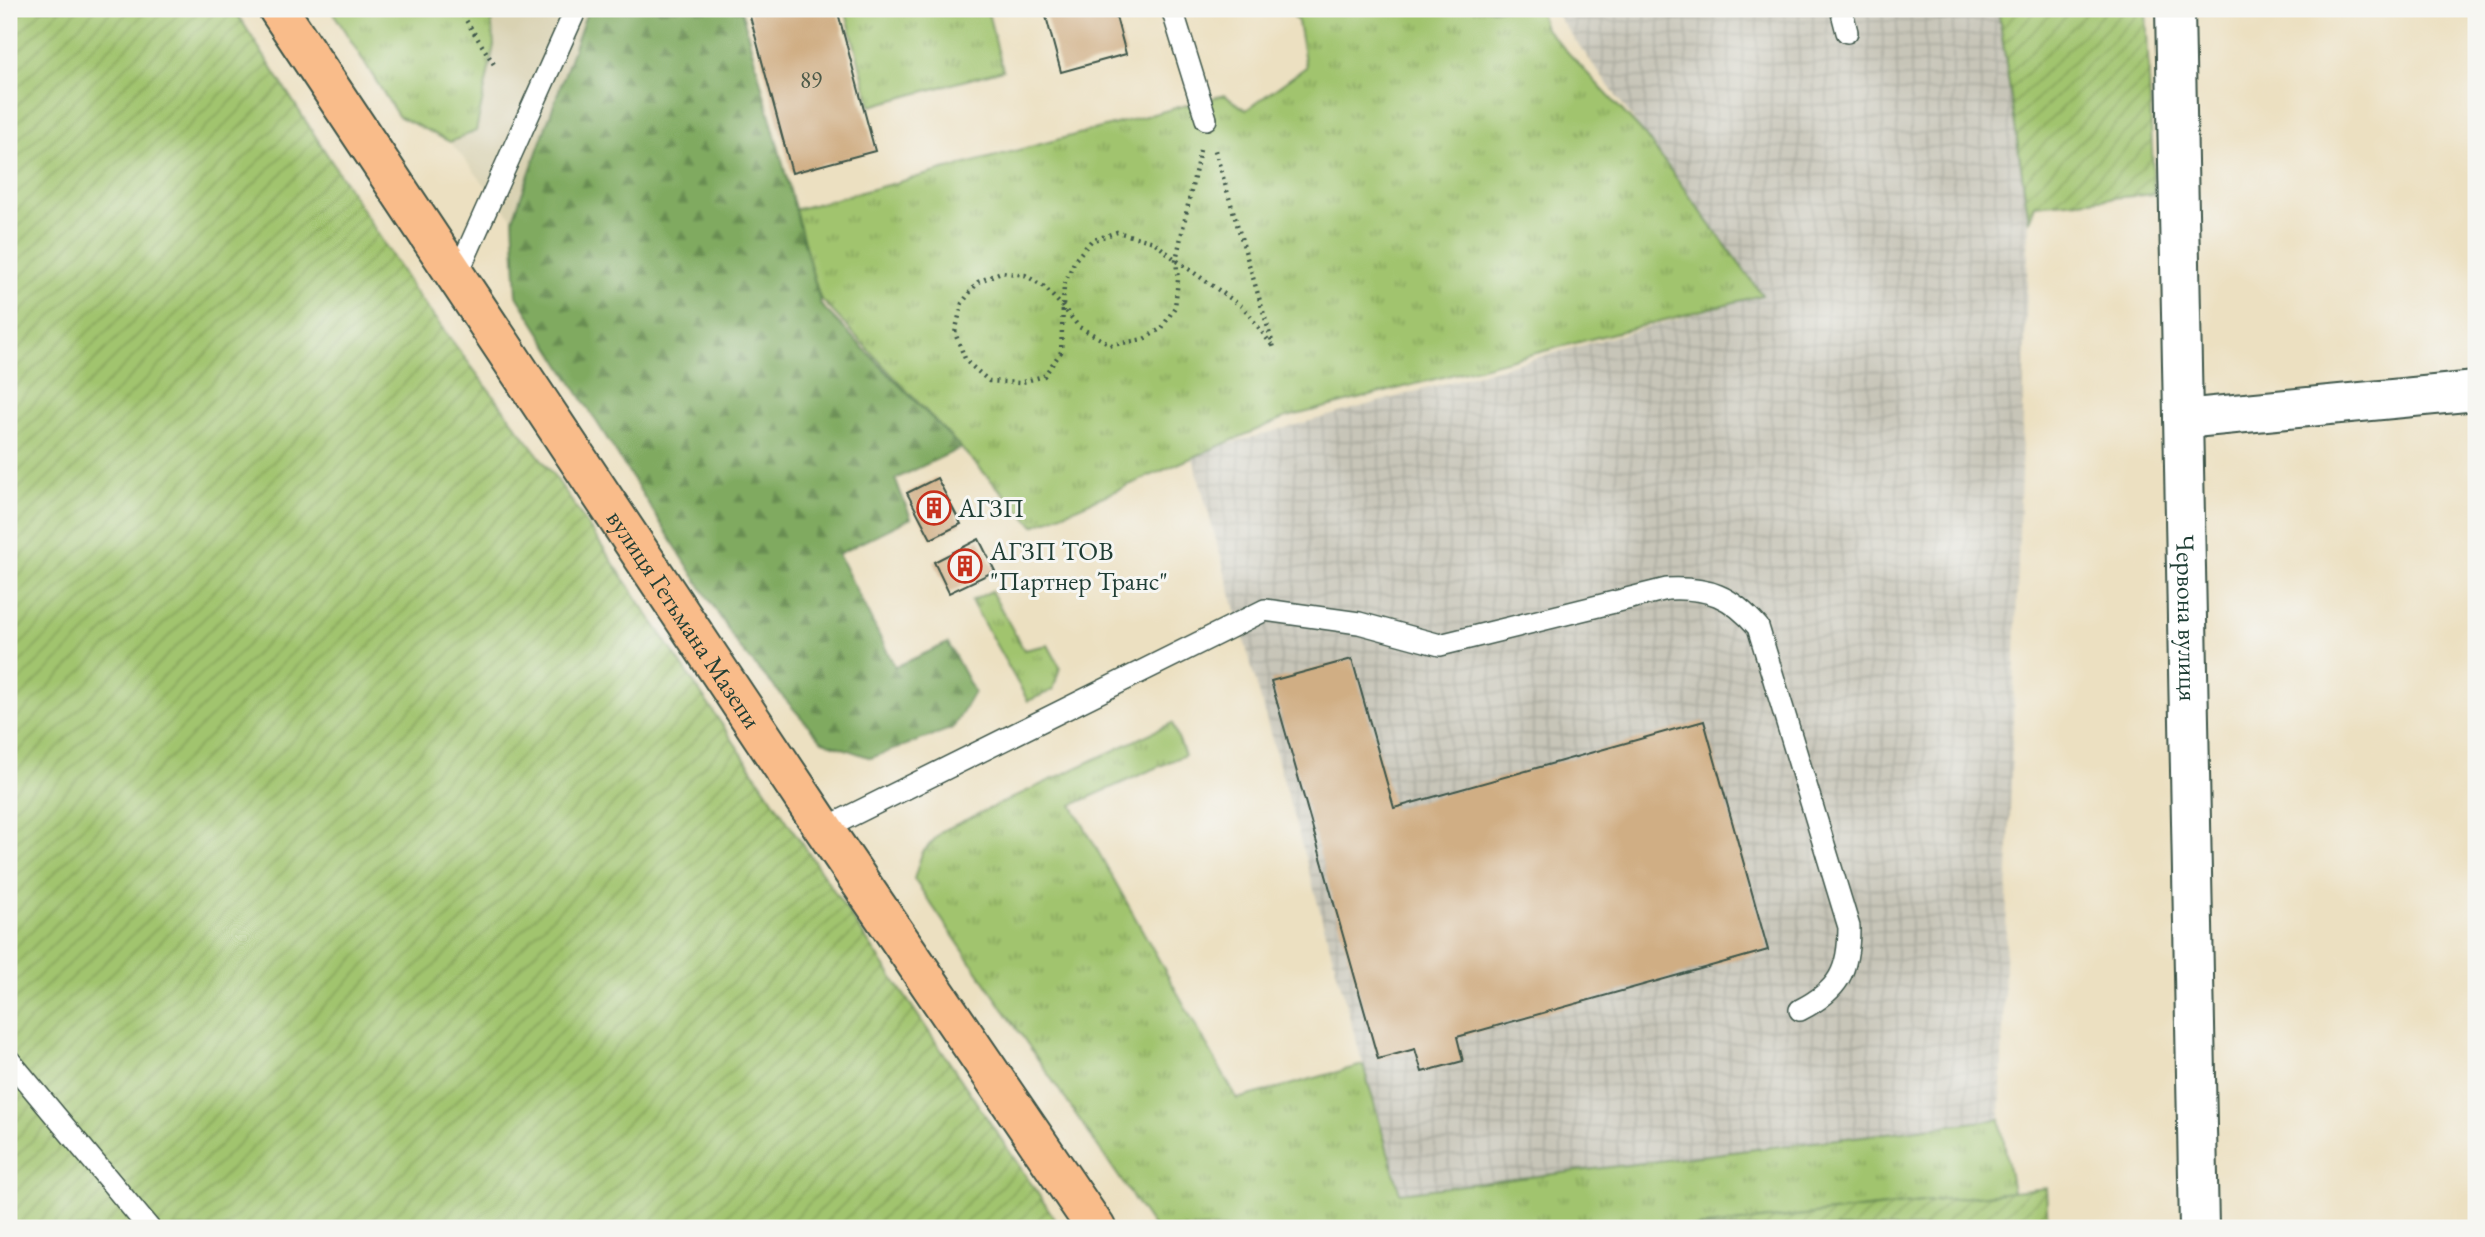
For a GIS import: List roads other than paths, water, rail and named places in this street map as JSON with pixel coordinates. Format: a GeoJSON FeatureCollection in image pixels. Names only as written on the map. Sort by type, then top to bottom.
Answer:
{"type":"FeatureCollection","features":[{"type":"Feature","properties":{"kind":"highway","name":"вулиця Гетьмана Мазепи"},"geometry":{"type":"LineString","coordinates":[[278,9],[824,829],[1096,1228]]}},
{"type":"Feature","properties":{"kind":"street","name":"Червона вулиця"},"geometry":{"type":"LineString","coordinates":[[2175,9],[2199,1228]]}},
{"type":"Feature","properties":{"kind":"street"},"geometry":{"type":"LineString","coordinates":[[2183,419],[2476,391]]}},
{"type":"Feature","properties":{"kind":"lane"},"geometry":{"type":"LineString","coordinates":[[456,277],[576,9]]}},
{"type":"Feature","properties":{"kind":"lane"},"geometry":{"type":"LineString","coordinates":[[1172,9],[1206,120]]}},
{"type":"Feature","properties":{"kind":"lane"},"geometry":{"type":"LineString","coordinates":[[1841,9],[1847,32]]}},
{"type":"Feature","properties":{"kind":"lane"},"geometry":{"type":"LineString","coordinates":[[824,829],[1265,610],[1359,623],[1440,645],[1667,589],[1708,591],[1736,605],[1758,627],[1849,927],[1849,954],[1840,978],[1823,998],[1800,1010]]}},
{"type":"Feature","properties":{"kind":"lane"},"geometry":{"type":"LineString","coordinates":[[9,1060],[149,1228]]}},
{"type":"Feature","properties":{"kind":"place","name":"АГЗП"},"geometry":{"type":"Point","coordinates":[934,508]}},
{"type":"Feature","properties":{"kind":"place","name":"АГЗП ТОВ \"Партнер Транс\""},"geometry":{"type":"Point","coordinates":[965,566]}}]}
